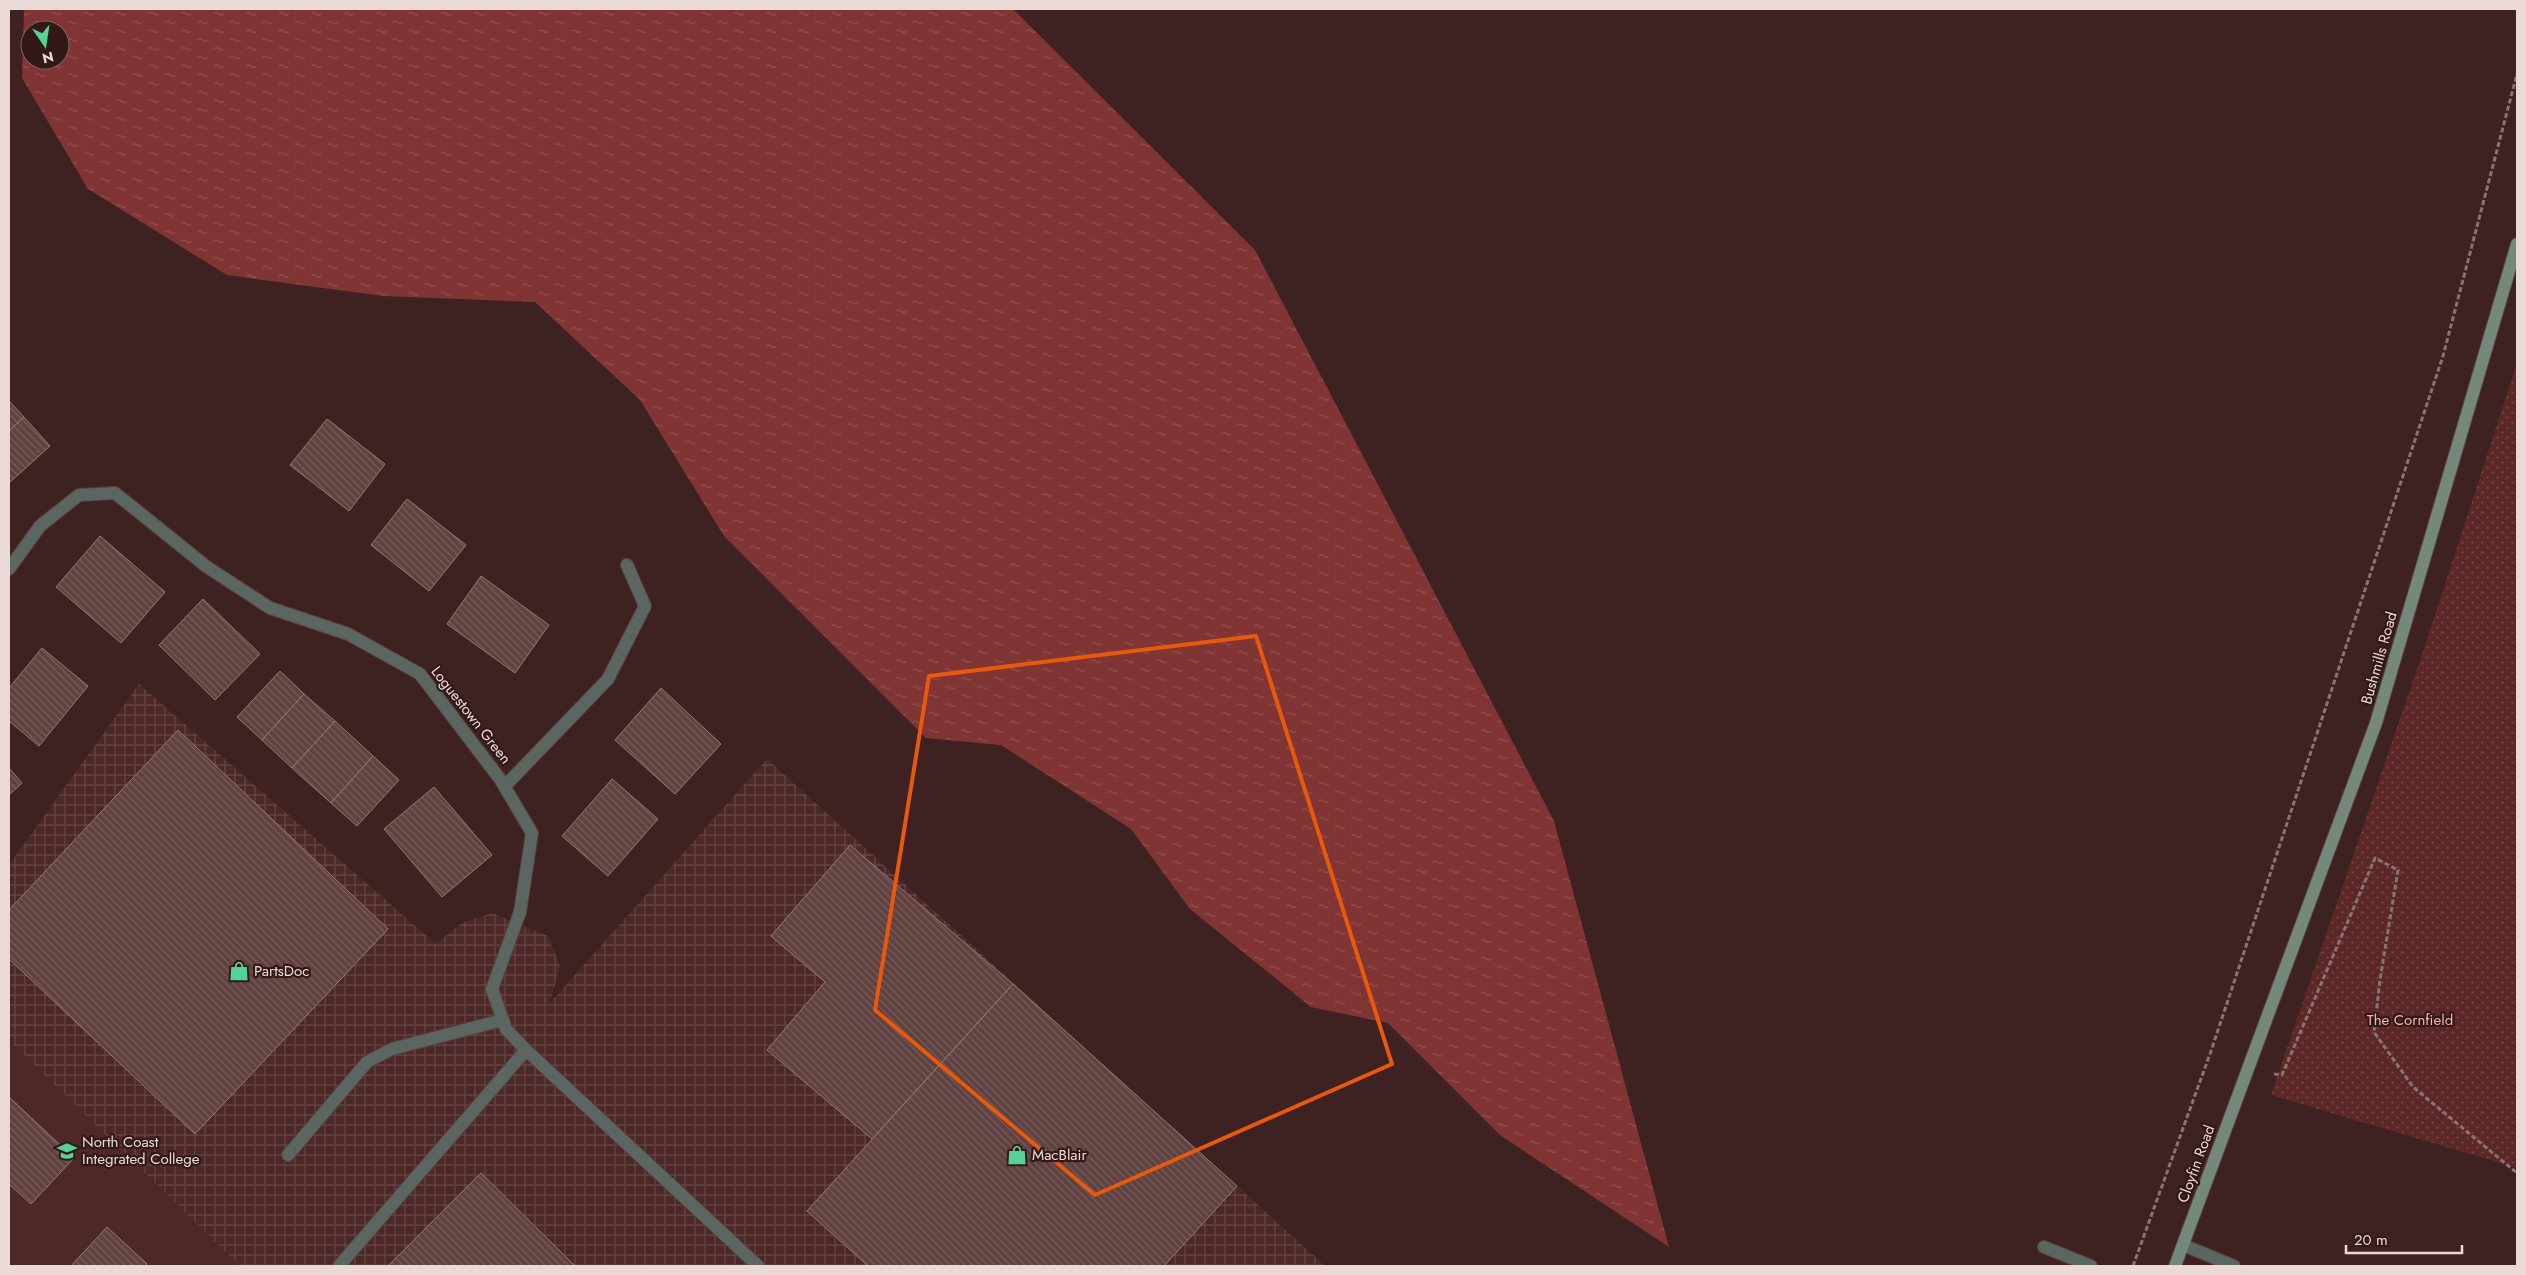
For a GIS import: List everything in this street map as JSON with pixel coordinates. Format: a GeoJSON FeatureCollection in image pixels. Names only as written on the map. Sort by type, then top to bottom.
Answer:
{"type":"FeatureCollection","features":[{"type":"Feature","properties":{"kind":"main road","name":"Bushmills Road"},"geometry":{"type":"LineString","coordinates":[[2247,1073],[2376,723],[2517,244]]}},
{"type":"Feature","properties":{"kind":"main road","name":"Cloyfin Road"},"geometry":{"type":"LineString","coordinates":[[2175,1266],[2247,1073]]}},
{"type":"Feature","properties":{"kind":"street","name":"Loguestown Green"},"geometry":{"type":"LineString","coordinates":[[9,569],[13,553],[40,526],[79,495],[115,493],[207,567],[270,608],[348,634],[420,674],[505,786],[532,832],[520,912],[492,989],[506,1029],[526,1050],[758,1266]]}},
{"type":"Feature","properties":{"kind":"street"},"geometry":{"type":"LineString","coordinates":[[505,786],[608,679],[645,606],[627,565]]}},
{"type":"Feature","properties":{"kind":"street"},"geometry":{"type":"LineString","coordinates":[[288,1155],[367,1062],[392,1048],[503,1020]]}},
{"type":"Feature","properties":{"kind":"street"},"geometry":{"type":"LineString","coordinates":[[339,1266],[526,1050]]}},
{"type":"Feature","properties":{"kind":"street"},"geometry":{"type":"LineString","coordinates":[[2183,1245],[2234,1266]]}},
{"type":"Feature","properties":{"kind":"street"},"geometry":{"type":"LineString","coordinates":[[2044,1247],[2091,1266]]}},
{"type":"Feature","properties":{"kind":"path"},"geometry":{"type":"LineString","coordinates":[[2133,1266],[2210,1054],[2443,356],[2517,74]]}},
{"type":"Feature","properties":{"kind":"path"},"geometry":{"type":"LineString","coordinates":[[2247,1073],[2282,1075],[2375,858],[2398,870],[2380,980],[2374,1032],[2413,1087],[2517,1173]]}},
{"type":"Feature","properties":{"kind":"highlighted area"},"geometry":{"type":"Polygon","coordinates":[[[1256,636],[1392,1064],[1095,1195],[875,1010],[929,676],[1256,636]]]}},
{"type":"Feature","properties":{"kind":"shaded area"},"geometry":{"type":"Polygon","coordinates":[[[139,684],[436,944],[462,923],[492,913],[548,936],[560,966],[550,1003],[767,759],[1325,1266],[240,1266],[9,1040],[9,865],[139,684]]]}},
{"type":"Feature","properties":{"kind":"shaded area","name":"North Coast Integrated College"},"geometry":{"type":"Polygon","coordinates":[[[9,1036],[241,1266],[9,1266],[9,1036]]]}},
{"type":"Feature","properties":{"kind":"green space","name":"The Cornfield"},"geometry":{"type":"Polygon","coordinates":[[[2517,363],[2517,1168],[2271,1095],[2424,649],[2517,363]]]}},
{"type":"Feature","properties":{"kind":"water"},"geometry":{"type":"Polygon","coordinates":[[[24,9],[1013,9],[1255,250],[1554,821],[1669,1247],[1500,1135],[1388,1023],[1311,1007],[1190,909],[1131,829],[1001,745],[926,738],[724,536],[640,400],[535,302],[383,296],[227,275],[88,189],[22,78],[22,70],[70,70],[70,20],[24,20],[24,9]]]}},
{"type":"Feature","properties":{"kind":"building"},"geometry":{"type":"Polygon","coordinates":[[[9,401],[24,417],[9,431],[9,401]]]}},
{"type":"Feature","properties":{"kind":"building"},"geometry":{"type":"Polygon","coordinates":[[[24,417],[50,446],[9,483],[9,431],[24,417]]]}},
{"type":"Feature","properties":{"kind":"building"},"geometry":{"type":"Polygon","coordinates":[[[327,419],[385,464],[349,511],[290,465],[327,419]]]}},
{"type":"Feature","properties":{"kind":"building"},"geometry":{"type":"Polygon","coordinates":[[[407,499],[466,545],[429,591],[371,545],[407,499]]]}},
{"type":"Feature","properties":{"kind":"building"},"geometry":{"type":"Polygon","coordinates":[[[100,536],[165,592],[121,643],[56,587],[100,536]]]}},
{"type":"Feature","properties":{"kind":"building"},"geometry":{"type":"Polygon","coordinates":[[[481,576],[549,625],[515,673],[447,624],[481,576]]]}},
{"type":"Feature","properties":{"kind":"building"},"geometry":{"type":"Polygon","coordinates":[[[203,599],[260,654],[215,700],[159,645],[203,599]]]}},
{"type":"Feature","properties":{"kind":"building"},"geometry":{"type":"Polygon","coordinates":[[[42,648],[88,686],[39,746],[9,721],[9,688],[42,648]]]}},
{"type":"Feature","properties":{"kind":"building"},"geometry":{"type":"Polygon","coordinates":[[[280,671],[304,694],[262,740],[237,717],[280,671]]]}},
{"type":"Feature","properties":{"kind":"building"},"geometry":{"type":"Polygon","coordinates":[[[661,688],[721,744],[675,794],[615,740],[661,688]]]}},
{"type":"Feature","properties":{"kind":"building"},"geometry":{"type":"Polygon","coordinates":[[[304,694],[335,721],[292,768],[262,740],[304,694]]]}},
{"type":"Feature","properties":{"kind":"building"},"geometry":{"type":"Polygon","coordinates":[[[335,721],[373,756],[331,803],[292,768],[335,721]]]}},
{"type":"Feature","properties":{"kind":"building"},"geometry":{"type":"Polygon","coordinates":[[[178,730],[388,929],[195,1134],[9,959],[9,910],[178,730]]]}},
{"type":"Feature","properties":{"kind":"building"},"geometry":{"type":"Polygon","coordinates":[[[373,756],[399,780],[357,826],[331,803],[373,756]]]}},
{"type":"Feature","properties":{"kind":"building"},"geometry":{"type":"Polygon","coordinates":[[[9,768],[22,783],[9,795],[9,768]]]}},
{"type":"Feature","properties":{"kind":"building"},"geometry":{"type":"Polygon","coordinates":[[[612,779],[658,819],[608,876],[562,836],[612,779]]]}},
{"type":"Feature","properties":{"kind":"building"},"geometry":{"type":"Polygon","coordinates":[[[434,787],[492,855],[442,897],[384,829],[434,787]]]}},
{"type":"Feature","properties":{"kind":"building"},"geometry":{"type":"Polygon","coordinates":[[[850,845],[1013,984],[872,1139],[767,1050],[825,982],[771,936],[850,845]]]}},
{"type":"Feature","properties":{"kind":"building"},"geometry":{"type":"Polygon","coordinates":[[[1013,984],[1237,1186],[1164,1266],[868,1266],[807,1211],[1013,984]]]}},
{"type":"Feature","properties":{"kind":"building"},"geometry":{"type":"Polygon","coordinates":[[[9,1097],[74,1158],[31,1204],[9,1184],[9,1097]]]}},
{"type":"Feature","properties":{"kind":"building"},"geometry":{"type":"Polygon","coordinates":[[[481,1173],[575,1266],[388,1266],[481,1173]]]}},
{"type":"Feature","properties":{"kind":"building"},"geometry":{"type":"Polygon","coordinates":[[[107,1227],[147,1264],[145,1266],[71,1266],[107,1227]]]}},
{"type":"Feature","properties":{"kind":"place","name":"PartsDoc"},"geometry":{"type":"Point","coordinates":[239,971]}},
{"type":"Feature","properties":{"kind":"place","name":"North Coast Integrated College"},"geometry":{"type":"Point","coordinates":[67,1151]}},
{"type":"Feature","properties":{"kind":"place","name":"MacBlair"},"geometry":{"type":"Point","coordinates":[1017,1155]}}]}
